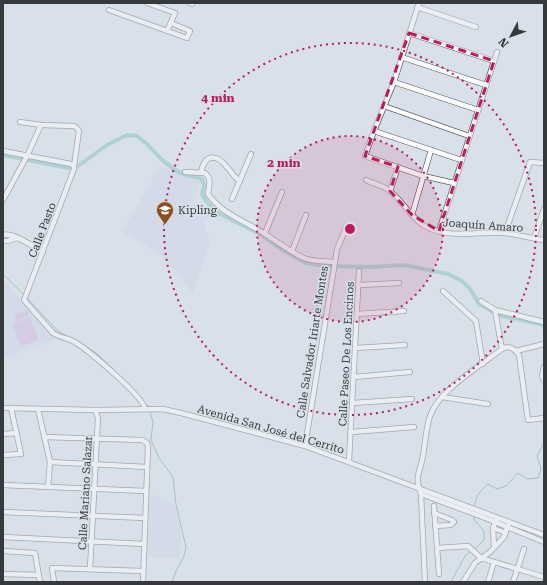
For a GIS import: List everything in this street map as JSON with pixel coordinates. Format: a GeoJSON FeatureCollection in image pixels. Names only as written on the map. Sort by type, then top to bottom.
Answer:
{"type":"FeatureCollection","features":[{"type":"Feature","properties":{"kind":"street"},"geometry":{"type":"LineString","coordinates":[[148,3],[175,13],[167,31]]}},
{"type":"Feature","properties":{"kind":"street"},"geometry":{"type":"LineString","coordinates":[[454,183],[423,176],[365,156],[394,82],[418,5],[476,27]]}},
{"type":"Feature","properties":{"kind":"street"},"geometry":{"type":"LineString","coordinates":[[108,10],[187,38],[190,31],[171,23]]}},
{"type":"Feature","properties":{"kind":"street"},"geometry":{"type":"LineString","coordinates":[[409,33],[494,62]]}},
{"type":"Feature","properties":{"kind":"street"},"geometry":{"type":"LineString","coordinates":[[439,232],[497,52]]}},
{"type":"Feature","properties":{"kind":"street"},"geometry":{"type":"LineString","coordinates":[[401,57],[486,85]]}},
{"type":"Feature","properties":{"kind":"street"},"geometry":{"type":"LineString","coordinates":[[394,82],[478,110]]}},
{"type":"Feature","properties":{"kind":"street"},"geometry":{"type":"LineString","coordinates":[[384,106],[469,136]]}},
{"type":"Feature","properties":{"kind":"street"},"geometry":{"type":"LineString","coordinates":[[3,200],[26,158],[41,125],[20,122]]}},
{"type":"Feature","properties":{"kind":"street","name":"Calle Pasto"},"geometry":{"type":"LineString","coordinates":[[41,125],[74,126],[78,130],[74,167],[26,297],[53,333],[57,336],[73,341],[94,355],[138,397],[145,409]]}},
{"type":"Feature","properties":{"kind":"street"},"geometry":{"type":"LineString","coordinates":[[374,130],[461,160]]}},
{"type":"Feature","properties":{"kind":"street"},"geometry":{"type":"LineString","coordinates":[[412,215],[431,150]]}},
{"type":"Feature","properties":{"kind":"street"},"geometry":{"type":"LineString","coordinates":[[3,151],[26,158],[72,164],[74,167]]}},
{"type":"Feature","properties":{"kind":"street"},"geometry":{"type":"LineString","coordinates":[[232,199],[252,154]]}},
{"type":"Feature","properties":{"kind":"street"},"geometry":{"type":"LineString","coordinates":[[185,172],[201,172],[204,163],[208,158],[212,157],[223,163],[232,175],[240,181]]}},
{"type":"Feature","properties":{"kind":"street"},"geometry":{"type":"LineString","coordinates":[[505,233],[530,162],[544,163]]}},
{"type":"Feature","properties":{"kind":"street"},"geometry":{"type":"LineString","coordinates":[[390,191],[398,167]]}},
{"type":"Feature","properties":{"kind":"street","name":"Calle Salvador Iriarte Montes"},"geometry":{"type":"LineString","coordinates":[[201,172],[205,173],[209,177],[210,183],[208,194],[214,203],[223,210],[265,233],[304,258],[334,265],[305,446]]}},
{"type":"Feature","properties":{"kind":"street","name":"Joaquín Amaro"},"geometry":{"type":"LineString","coordinates":[[366,180],[390,191],[412,215],[423,224],[439,232],[458,234],[484,232],[505,233],[544,240]]}},
{"type":"Feature","properties":{"kind":"street"},"geometry":{"type":"LineString","coordinates":[[265,233],[282,192]]}},
{"type":"Feature","properties":{"kind":"street"},"geometry":{"type":"LineString","coordinates":[[534,238],[544,209]]}},
{"type":"Feature","properties":{"kind":"street"},"geometry":{"type":"LineString","coordinates":[[292,251],[306,215]]}},
{"type":"Feature","properties":{"kind":"street"},"geometry":{"type":"LineString","coordinates":[[334,265],[340,241],[347,226]]}},
{"type":"Feature","properties":{"kind":"street"},"geometry":{"type":"LineString","coordinates":[[3,235],[7,234],[17,238],[43,252]]}},
{"type":"Feature","properties":{"kind":"street"},"geometry":{"type":"LineString","coordinates":[[3,241],[17,238]]}},
{"type":"Feature","properties":{"kind":"street","name":"Calle Paseo De Los Encinos"},"geometry":{"type":"LineString","coordinates":[[349,461],[352,432],[359,271]]}},
{"type":"Feature","properties":{"kind":"street"},"geometry":{"type":"LineString","coordinates":[[358,285],[399,282]]}},
{"type":"Feature","properties":{"kind":"street"},"geometry":{"type":"LineString","coordinates":[[443,291],[476,321],[483,364]]}},
{"type":"Feature","properties":{"kind":"street"},"geometry":{"type":"LineString","coordinates":[[481,301],[495,310],[544,322]]}},
{"type":"Feature","properties":{"kind":"street"},"geometry":{"type":"LineString","coordinates":[[495,310],[502,349]]}},
{"type":"Feature","properties":{"kind":"street"},"geometry":{"type":"LineString","coordinates":[[357,314],[404,311]]}},
{"type":"Feature","properties":{"kind":"street"},"geometry":{"type":"LineString","coordinates":[[516,351],[544,344]]}},
{"type":"Feature","properties":{"kind":"street"},"geometry":{"type":"LineString","coordinates":[[355,348],[405,345]]}},
{"type":"Feature","properties":{"kind":"street"},"geometry":{"type":"LineString","coordinates":[[425,582],[421,494],[418,487],[417,473],[422,458],[430,415],[442,397],[452,386],[502,349],[510,347],[519,355],[528,420],[544,418]]}},
{"type":"Feature","properties":{"kind":"street"},"geometry":{"type":"LineString","coordinates":[[544,367],[542,376],[544,380]]}},
{"type":"Feature","properties":{"kind":"street"},"geometry":{"type":"LineString","coordinates":[[354,377],[410,372]]}},
{"type":"Feature","properties":{"kind":"street"},"geometry":{"type":"LineString","coordinates":[[442,397],[488,404]]}},
{"type":"Feature","properties":{"kind":"street"},"geometry":{"type":"LineString","coordinates":[[353,403],[412,399]]}},
{"type":"Feature","properties":{"kind":"street","name":"Avenida San José del Cerrito"},"geometry":{"type":"LineString","coordinates":[[3,408],[95,410],[162,409],[181,412],[305,446],[418,487],[470,510]]}},
{"type":"Feature","properties":{"kind":"street"},"geometry":{"type":"LineString","coordinates":[[3,455],[22,454],[11,408]]}},
{"type":"Feature","properties":{"kind":"street"},"geometry":{"type":"LineString","coordinates":[[38,409],[50,462],[48,487]]}},
{"type":"Feature","properties":{"kind":"street","name":"Calle Mariano Salazar"},"geometry":{"type":"LineString","coordinates":[[90,569],[98,418],[95,410]]}},
{"type":"Feature","properties":{"kind":"street","name":"Calle Mariano Salazar"},"geometry":{"type":"LineString","coordinates":[[98,418],[103,410]]}},
{"type":"Feature","properties":{"kind":"street"},"geometry":{"type":"LineString","coordinates":[[352,432],[414,427]]}},
{"type":"Feature","properties":{"kind":"street"},"geometry":{"type":"LineString","coordinates":[[3,434],[16,434]]}},
{"type":"Feature","properties":{"kind":"street"},"geometry":{"type":"LineString","coordinates":[[44,437],[142,440],[147,443],[143,582]]}},
{"type":"Feature","properties":{"kind":"street"},"geometry":{"type":"LineString","coordinates":[[50,462],[147,467]]}},
{"type":"Feature","properties":{"kind":"street"},"geometry":{"type":"LineString","coordinates":[[3,485],[146,492]]}},
{"type":"Feature","properties":{"kind":"street","name":"Avenida San José del Cerrito"},"geometry":{"type":"LineString","coordinates":[[421,494],[544,535]]}},
{"type":"Feature","properties":{"kind":"street"},"geometry":{"type":"LineString","coordinates":[[434,506],[439,574]]}},
{"type":"Feature","properties":{"kind":"street"},"geometry":{"type":"LineString","coordinates":[[3,512],[145,518]]}},
{"type":"Feature","properties":{"kind":"street"},"geometry":{"type":"LineString","coordinates":[[434,513],[454,522],[451,525],[435,526]]}},
{"type":"Feature","properties":{"kind":"street"},"geometry":{"type":"LineString","coordinates":[[494,547],[493,528],[496,520]]}},
{"type":"Feature","properties":{"kind":"street"},"geometry":{"type":"LineString","coordinates":[[463,582],[479,556],[487,554],[506,533],[508,524]]}},
{"type":"Feature","properties":{"kind":"street","name":"Avenida San José del Cerrito"},"geometry":{"type":"LineString","coordinates":[[508,524],[544,542]]}},
{"type":"Feature","properties":{"kind":"street"},"geometry":{"type":"LineString","coordinates":[[493,528],[506,533]]}},
{"type":"Feature","properties":{"kind":"street"},"geometry":{"type":"LineString","coordinates":[[3,537],[144,544]]}},
{"type":"Feature","properties":{"kind":"street"},"geometry":{"type":"LineString","coordinates":[[437,548],[466,546],[479,556],[494,562],[542,576],[538,582]]}},
{"type":"Feature","properties":{"kind":"street"},"geometry":{"type":"LineString","coordinates":[[513,582],[524,549]]}},
{"type":"Feature","properties":{"kind":"street"},"geometry":{"type":"LineString","coordinates":[[3,551],[35,553],[40,582]]}},
{"type":"Feature","properties":{"kind":"street"},"geometry":{"type":"LineString","coordinates":[[488,582],[494,562]]}},
{"type":"Feature","properties":{"kind":"street"},"geometry":{"type":"LineString","coordinates":[[54,582],[52,568],[143,571]]}},
{"type":"Feature","properties":{"kind":"street"},"geometry":{"type":"LineString","coordinates":[[3,574],[39,575]]}},
{"type":"Feature","properties":{"kind":"highlighted area"},"geometry":{"type":"Polygon","coordinates":[[[409,33],[494,61],[439,231],[412,215],[390,191],[398,167],[365,156],[409,33]]]}},
{"type":"Feature","properties":{"kind":"shaded area","name":"Kipling"},"geometry":{"type":"Polygon","coordinates":[[[160,166],[200,182],[193,202],[212,216],[204,220],[205,230],[210,241],[193,294],[161,254],[122,232],[160,166]]]}},
{"type":"Feature","properties":{"kind":"shaded area"},"geometry":{"type":"Polygon","coordinates":[[[3,280],[56,338],[3,359],[3,280]]]}},
{"type":"Feature","properties":{"kind":"shaded area"},"geometry":{"type":"Polygon","coordinates":[[[27,310],[29,316],[16,321],[14,315],[27,310]]]}},
{"type":"Feature","properties":{"kind":"shaded area"},"geometry":{"type":"Polygon","coordinates":[[[29,317],[39,340],[21,346],[12,324],[29,317]]]}},
{"type":"Feature","properties":{"kind":"shaded area"},"geometry":{"type":"Polygon","coordinates":[[[149,493],[174,504],[181,534],[179,558],[148,557],[149,493]]]}},
{"type":"Feature","properties":{"kind":"waterway"},"geometry":{"type":"LineString","coordinates":[[3,155],[68,168],[78,166],[107,145],[127,135],[137,136],[164,162],[180,173],[202,179],[204,186],[202,194],[216,212],[260,234],[284,251],[306,263],[326,266],[370,267],[404,265],[448,274],[462,281],[470,289],[479,304],[493,312],[502,316],[544,325]]}},
{"type":"Feature","properties":{"kind":"waterway"},"geometry":{"type":"LineString","coordinates":[[3,274],[24,295]]}},
{"type":"Feature","properties":{"kind":"waterway"},"geometry":{"type":"LineString","coordinates":[[26,297],[58,331],[67,336]]}},
{"type":"Feature","properties":{"kind":"waterway"},"geometry":{"type":"LineString","coordinates":[[82,344],[96,353],[121,377]]}},
{"type":"Feature","properties":{"kind":"waterway"},"geometry":{"type":"LineString","coordinates":[[145,403],[149,407]]}},
{"type":"Feature","properties":{"kind":"waterway"},"geometry":{"type":"LineString","coordinates":[[150,412],[153,422],[151,440],[159,458],[173,477],[176,505],[186,547],[184,556],[172,582]]}},
{"type":"Feature","properties":{"kind":"waterway"},"geometry":{"type":"LineString","coordinates":[[474,508],[478,494],[488,484],[497,489],[506,486],[518,473],[527,479],[538,478],[541,469],[537,456],[544,443]]}},
{"type":"Feature","properties":{"kind":"waterway"},"geometry":{"type":"LineString","coordinates":[[474,515],[474,520],[484,531],[484,540],[475,549]]}},
{"type":"Feature","properties":{"kind":"waterway"},"geometry":{"type":"LineString","coordinates":[[451,582],[465,556],[470,552]]}},
{"type":"Feature","properties":{"kind":"place","name":"Kipling"},"geometry":{"type":"Point","coordinates":[165,225]}}]}
